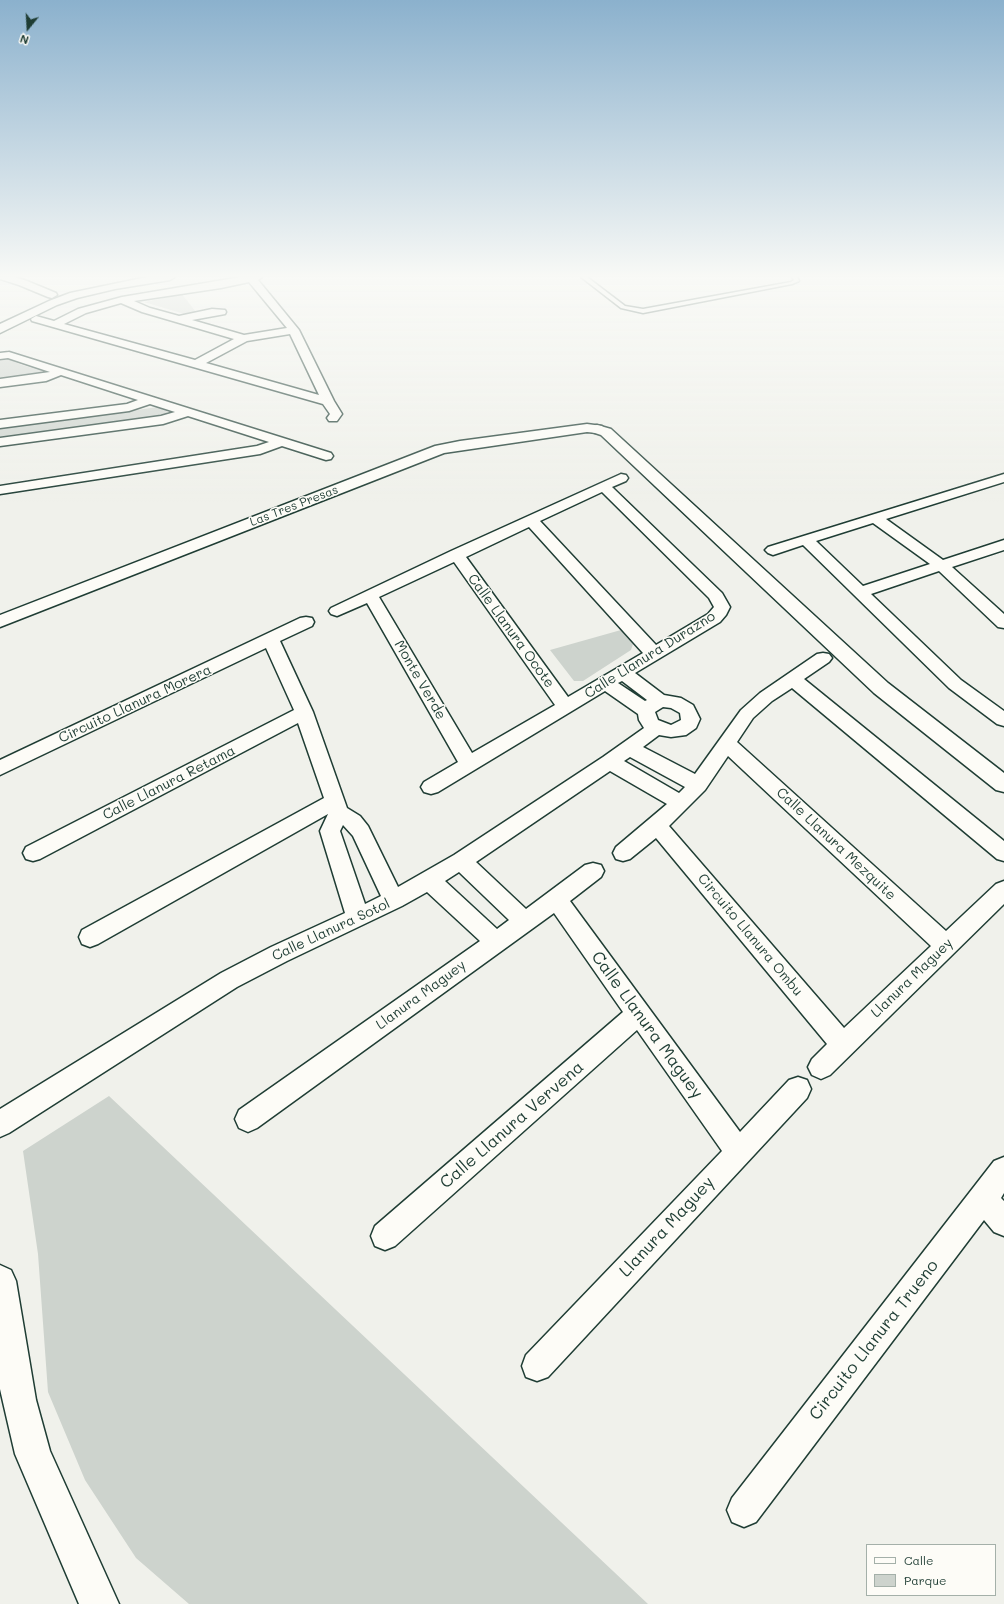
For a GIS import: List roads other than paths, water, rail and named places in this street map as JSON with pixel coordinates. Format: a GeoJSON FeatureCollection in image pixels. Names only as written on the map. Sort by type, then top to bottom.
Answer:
{"type":"FeatureCollection","features":[{"type":"Feature","properties":{"kind":"street"},"geometry":{"type":"LineString","coordinates":[[153,352],[328,401]]}},
{"type":"Feature","properties":{"kind":"street"},"geometry":{"type":"LineString","coordinates":[[196,364],[218,352]]}},
{"type":"Feature","properties":{"kind":"street"},"geometry":{"type":"LineString","coordinates":[[304,352],[328,401],[336,414],[333,418]]}},
{"type":"Feature","properties":{"kind":"street"},"geometry":{"type":"LineString","coordinates":[[0,356],[9,355],[326,456]]}},
{"type":"Feature","properties":{"kind":"street"},"geometry":{"type":"LineString","coordinates":[[0,383],[46,376],[60,372]]}},
{"type":"Feature","properties":{"kind":"street"},"geometry":{"type":"LineString","coordinates":[[0,424],[129,407],[149,400]]}},
{"type":"Feature","properties":{"kind":"street"},"geometry":{"type":"LineString","coordinates":[[0,442],[163,420],[187,412]]}},
{"type":"Feature","properties":{"kind":"street","name":"Las Tres Presas"},"geometry":{"type":"LineString","coordinates":[[0,621],[440,449],[579,429],[598,429],[606,432],[881,688],[1004,784]]}},
{"type":"Feature","properties":{"kind":"street"},"geometry":{"type":"LineString","coordinates":[[0,490],[260,450],[282,442]]}},
{"type":"Feature","properties":{"kind":"street"},"geometry":{"type":"LineString","coordinates":[[337,611],[621,478]]}},
{"type":"Feature","properties":{"kind":"street"},"geometry":{"type":"LineString","coordinates":[[773,550],[1004,478]]}},
{"type":"Feature","properties":{"kind":"street","name":"Calle Llanura Durazno"},"geometry":{"type":"LineString","coordinates":[[430,787],[623,673],[714,618],[720,612],[722,607],[716,596],[604,487]]}},
{"type":"Feature","properties":{"kind":"street"},"geometry":{"type":"LineString","coordinates":[[875,518],[942,566],[1004,623]]}},
{"type":"Feature","properties":{"kind":"street"},"geometry":{"type":"LineString","coordinates":[[532,521],[654,654]]}},
{"type":"Feature","properties":{"kind":"street"},"geometry":{"type":"LineString","coordinates":[[806,540],[955,684],[1004,720]]}},
{"type":"Feature","properties":{"kind":"street"},"geometry":{"type":"LineString","coordinates":[[860,592],[1004,545]]}},
{"type":"Feature","properties":{"kind":"street","name":"Calle Llanura Ocote"},"geometry":{"type":"LineString","coordinates":[[456,554],[566,707]]}},
{"type":"Feature","properties":{"kind":"street","name":"Monte Verde"},"geometry":{"type":"LineString","coordinates":[[370,595],[469,764]]}},
{"type":"Feature","properties":{"kind":"street","name":"Circuito Llanura Morera"},"geometry":{"type":"LineString","coordinates":[[0,768],[306,622]]}},
{"type":"Feature","properties":{"kind":"street"},"geometry":{"type":"LineString","coordinates":[[271,640],[304,712],[337,807],[356,823],[394,900]]}},
{"type":"Feature","properties":{"kind":"street"},"geometry":{"type":"LineString","coordinates":[[623,853],[657,825],[698,785],[747,714],[766,697],[823,658]]}},
{"type":"Feature","properties":{"kind":"street"},"geometry":{"type":"LineString","coordinates":[[623,673],[654,713]]}},
{"type":"Feature","properties":{"kind":"street"},"geometry":{"type":"LineString","coordinates":[[792,679],[1004,853]]}},
{"type":"Feature","properties":{"kind":"street"},"geometry":{"type":"LineString","coordinates":[[606,683],[654,713]]}},
{"type":"Feature","properties":{"kind":"street","name":"Calle Llanura Retama"},"geometry":{"type":"LineString","coordinates":[[33,853],[304,712]]}},
{"type":"Feature","properties":{"kind":"street","name":"Calle Llanura Sotol"},"geometry":{"type":"LineString","coordinates":[[0,1124],[229,980],[279,954],[394,900],[461,861],[630,748],[654,713]]}},
{"type":"Feature","properties":{"kind":"street","name":"Calle Llanura Mezquite"},"geometry":{"type":"LineString","coordinates":[[726,743],[946,946]]}},
{"type":"Feature","properties":{"kind":"street"},"geometry":{"type":"LineString","coordinates":[[630,748],[698,785]]}},
{"type":"Feature","properties":{"kind":"street"},"geometry":{"type":"LineString","coordinates":[[610,762],[681,803]]}},
{"type":"Feature","properties":{"kind":"street"},"geometry":{"type":"LineString","coordinates":[[337,807],[330,831],[358,917]]}},
{"type":"Feature","properties":{"kind":"street"},"geometry":{"type":"LineString","coordinates":[[90,937],[337,807]]}},
{"type":"Feature","properties":{"kind":"street","name":"Circuito Llanura Ombu"},"geometry":{"type":"LineString","coordinates":[[657,825],[843,1045]]}},
{"type":"Feature","properties":{"kind":"street"},"geometry":{"type":"LineString","coordinates":[[461,861],[525,922]]}},
{"type":"Feature","properties":{"kind":"street","name":"Llanura Maguey"},"geometry":{"type":"LineString","coordinates":[[248,1119],[525,922],[593,871]]}},
{"type":"Feature","properties":{"kind":"street"},"geometry":{"type":"LineString","coordinates":[[429,880],[496,942]]}},
{"type":"Feature","properties":{"kind":"street","name":"Llanura Maguey"},"geometry":{"type":"LineString","coordinates":[[821,1067],[1004,890]]}},
{"type":"Feature","properties":{"kind":"street","name":"Calle Llanura Maguey"},"geometry":{"type":"LineString","coordinates":[[556,899],[738,1151]]}},
{"type":"Feature","properties":{"kind":"street","name":"Calle Llanura Vervena"},"geometry":{"type":"LineString","coordinates":[[385,1236],[638,1014]]}},
{"type":"Feature","properties":{"kind":"street","name":"Llanura Maguey"},"geometry":{"type":"LineString","coordinates":[[537,1366],[798,1089]]}},
{"type":"Feature","properties":{"kind":"street","name":"Circuito Llanura Trueno"},"geometry":{"type":"LineString","coordinates":[[744,1510],[1004,1170]]}},
{"type":"Feature","properties":{"kind":"street"},"geometry":{"type":"LineString","coordinates":[[983,1199],[1004,1222]]}},
{"type":"Feature","properties":{"kind":"street"},"geometry":{"type":"LineString","coordinates":[[0,1281],[18,1400],[32,1454],[99,1604]]}}]}
